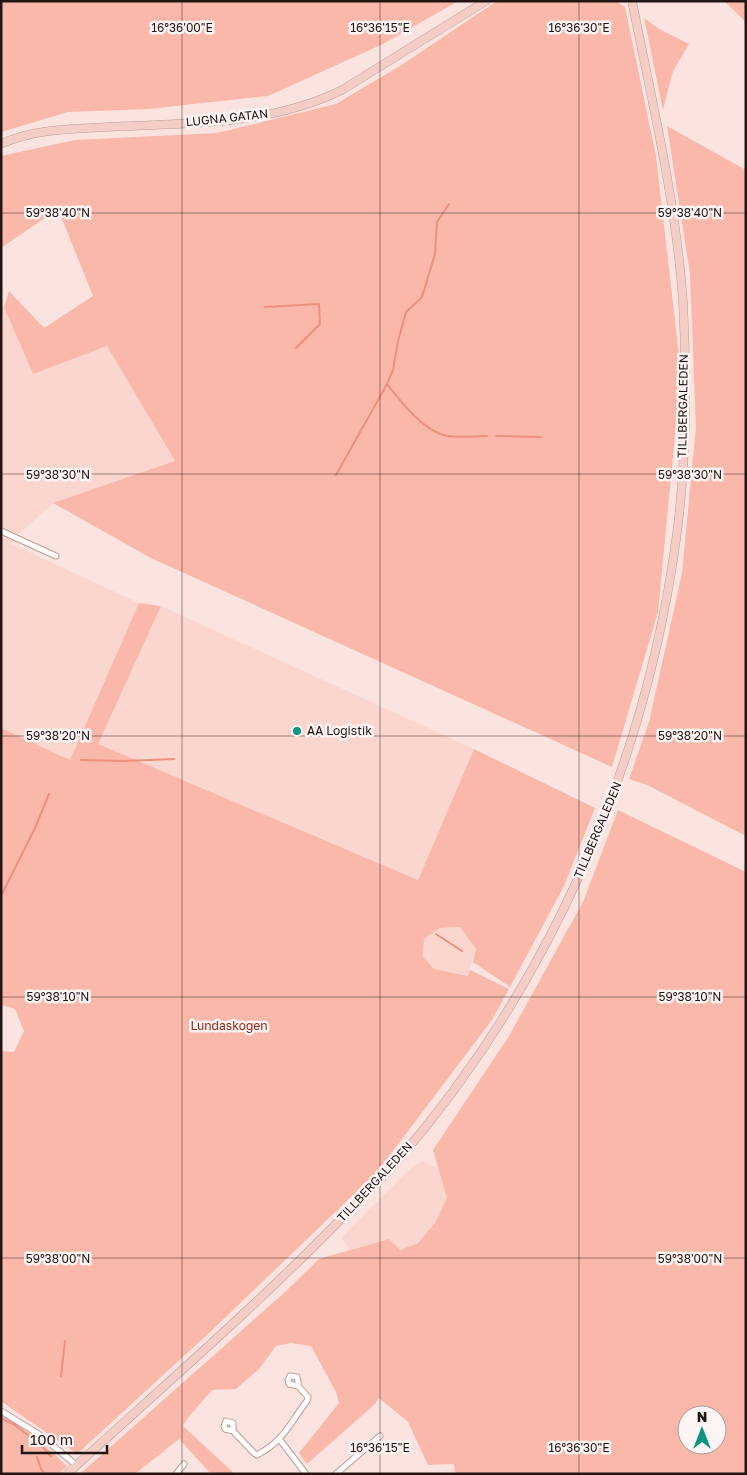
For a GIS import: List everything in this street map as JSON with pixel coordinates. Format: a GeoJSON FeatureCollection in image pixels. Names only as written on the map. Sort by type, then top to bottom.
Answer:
{"type":"FeatureCollection","features":[{"type":"Feature","properties":{"kind":"main road","name":"LUGNA GATAN"},"geometry":{"type":"LineString","coordinates":[[1,144],[47,132],[240,120],[289,110],[320,100],[342,90],[486,1]]}},
{"type":"Feature","properties":{"kind":"main road","name":"TILLBERGALEDEN"},"geometry":{"type":"LineString","coordinates":[[67,1474],[300,1260],[398,1160],[488,1042],[520,990],[582,870],[619,779],[642,706],[662,623],[676,540],[684,423],[684,339],[681,277],[663,154],[632,1]]}},
{"type":"Feature","properties":{"kind":"street"},"geometry":{"type":"LineString","coordinates":[[1,531],[56,556]]}},
{"type":"Feature","properties":{"kind":"street"},"geometry":{"type":"LineString","coordinates":[[233,1431],[257,1455],[280,1440],[307,1401],[308,1397],[298,1386]]}},
{"type":"Feature","properties":{"kind":"street"},"geometry":{"type":"LineString","coordinates":[[1,1411],[38,1433],[76,1465]]}},
{"type":"Feature","properties":{"kind":"street"},"geometry":{"type":"LineString","coordinates":[[336,1474],[380,1436]]}},
{"type":"Feature","properties":{"kind":"street"},"geometry":{"type":"LineString","coordinates":[[280,1440],[306,1474]]}},
{"type":"Feature","properties":{"kind":"street"},"geometry":{"type":"LineString","coordinates":[[176,1474],[184,1464]]}},
{"type":"Feature","properties":{"kind":"shaded area"},"geometry":{"type":"Polygon","coordinates":[[[1,305],[4,307],[33,374],[107,345],[175,462],[53,503],[15,538],[12,544],[139,603],[70,760],[1,728],[1,305]]]}},
{"type":"Feature","properties":{"kind":"shaded area"},"geometry":{"type":"Polygon","coordinates":[[[161,606],[474,749],[418,880],[97,744],[161,606]]]}},
{"type":"Feature","properties":{"kind":"shaded area"},"geometry":{"type":"Polygon","coordinates":[[[460,927],[476,949],[468,976],[434,969],[423,957],[424,939],[440,928],[460,927]]]}},
{"type":"Feature","properties":{"kind":"shaded area"},"geometry":{"type":"Polygon","coordinates":[[[423,1161],[440,1170],[447,1198],[435,1223],[418,1243],[399,1250],[389,1239],[349,1250],[342,1237],[414,1165],[423,1161]]]}},
{"type":"Feature","properties":{"kind":"green space"},"geometry":{"type":"Polygon","coordinates":[[[1,1],[458,1],[383,44],[268,96],[148,109],[68,112],[1,132],[1,1]]]}},
{"type":"Feature","properties":{"kind":"green space"},"geometry":{"type":"Polygon","coordinates":[[[497,1],[616,1],[625,7],[656,156],[681,373],[658,612],[612,767],[151,558],[53,503],[175,461],[107,346],[33,374],[4,307],[9,291],[44,328],[93,296],[58,209],[1,248],[1,156],[75,140],[217,133],[336,104],[403,64],[497,1]]]}},
{"type":"Feature","properties":{"kind":"green space"},"geometry":{"type":"Polygon","coordinates":[[[724,1],[746,1],[746,22],[724,1]]]}},
{"type":"Feature","properties":{"kind":"green space"},"geometry":{"type":"Polygon","coordinates":[[[644,18],[659,29],[689,44],[673,71],[663,110],[644,18]]]}},
{"type":"Feature","properties":{"kind":"green space"},"geometry":{"type":"Polygon","coordinates":[[[667,126],[746,170],[746,836],[647,785],[629,779],[649,722],[682,573],[696,427],[690,274],[667,126]]]}},
{"type":"Feature","properties":{"kind":"green space","name":"Lundaskogen"},"geometry":{"type":"Polygon","coordinates":[[[139,603],[161,606],[98,744],[418,880],[474,749],[595,808],[564,886],[510,987],[473,962],[476,949],[460,927],[440,928],[424,939],[423,957],[434,969],[468,976],[470,970],[509,989],[492,1020],[377,1172],[209,1333],[77,1454],[1,1401],[1,1051],[14,1052],[24,1031],[15,1009],[1,1005],[1,728],[70,760],[139,603]]]}},
{"type":"Feature","properties":{"kind":"green space"},"geometry":{"type":"Polygon","coordinates":[[[618,810],[746,872],[746,1474],[455,1474],[454,1464],[428,1465],[408,1422],[379,1398],[375,1404],[307,1464],[299,1453],[339,1403],[336,1392],[311,1346],[291,1343],[276,1346],[259,1369],[236,1389],[212,1390],[183,1426],[235,1474],[211,1474],[179,1439],[135,1474],[80,1474],[286,1291],[319,1259],[389,1239],[400,1250],[418,1243],[435,1223],[447,1198],[433,1150],[509,1036],[583,902],[618,810]]]}},
{"type":"Feature","properties":{"kind":"green space"},"geometry":{"type":"Polygon","coordinates":[[[1,1415],[28,1432],[67,1466],[59,1474],[1,1474],[1,1415]]]}},
{"type":"Feature","properties":{"kind":"waterway"},"geometry":{"type":"LineString","coordinates":[[387,384],[393,370],[406,312],[422,297],[435,254],[437,222],[449,204]]}},
{"type":"Feature","properties":{"kind":"waterway"},"geometry":{"type":"LineString","coordinates":[[265,307],[319,304],[320,324],[296,348]]}},
{"type":"Feature","properties":{"kind":"waterway"},"geometry":{"type":"LineString","coordinates":[[336,475],[387,384],[414,415],[430,429],[453,437],[487,436]]}},
{"type":"Feature","properties":{"kind":"waterway"},"geometry":{"type":"LineString","coordinates":[[496,436],[541,437]]}},
{"type":"Feature","properties":{"kind":"waterway"},"geometry":{"type":"LineString","coordinates":[[81,760],[174,759]]}},
{"type":"Feature","properties":{"kind":"waterway"},"geometry":{"type":"LineString","coordinates":[[1,896],[35,828],[49,794]]}},
{"type":"Feature","properties":{"kind":"waterway"},"geometry":{"type":"LineString","coordinates":[[436,934],[462,951]]}},
{"type":"Feature","properties":{"kind":"waterway"},"geometry":{"type":"LineString","coordinates":[[61,1376],[65,1341]]}},
{"type":"Feature","properties":{"kind":"waterway"},"geometry":{"type":"LineString","coordinates":[[1,1418],[15,1425],[29,1436]]}},
{"type":"Feature","properties":{"kind":"waterway"},"geometry":{"type":"LineString","coordinates":[[37,1441],[51,1456]]}},
{"type":"Feature","properties":{"kind":"waterway"},"geometry":{"type":"LineString","coordinates":[[37,1457],[45,1474]]}},
{"type":"Feature","properties":{"kind":"place","name":"AA Logistik"},"geometry":{"type":"Point","coordinates":[297,731]}}]}
